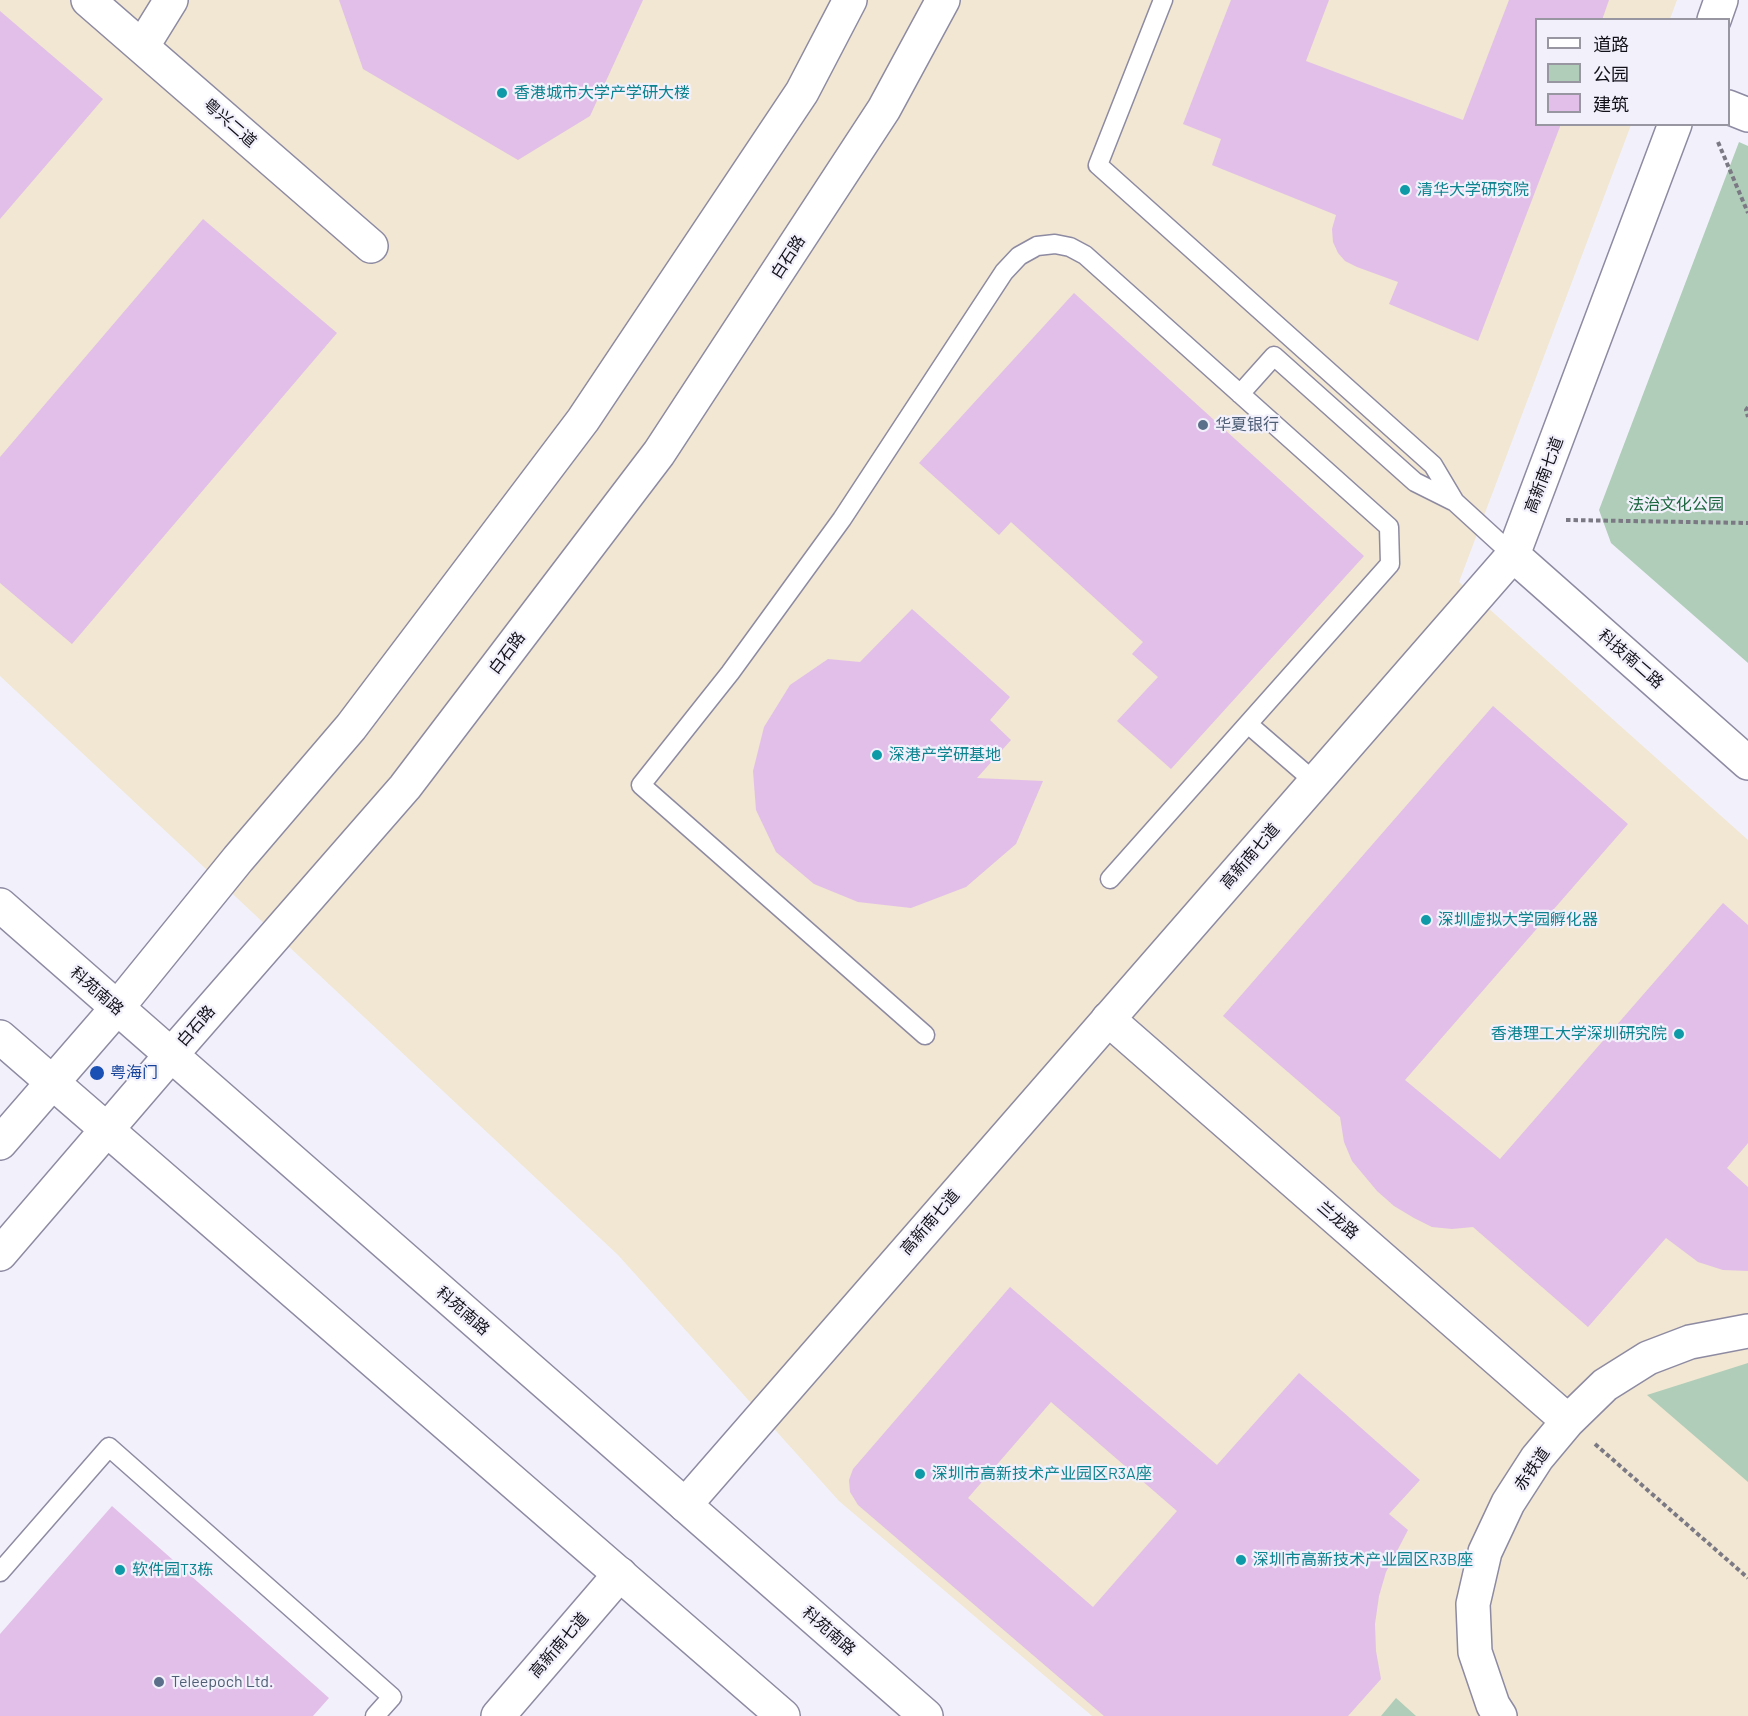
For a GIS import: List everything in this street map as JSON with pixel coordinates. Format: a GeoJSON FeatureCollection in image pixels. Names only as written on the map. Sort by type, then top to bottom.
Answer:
{"type":"FeatureCollection","features":[{"type":"Feature","properties":{"kind":"main road","name":"粤兴二道"},"geometry":{"type":"LineString","coordinates":[[88,0],[371,246]]}},
{"type":"Feature","properties":{"kind":"main road"},"geometry":{"type":"LineString","coordinates":[[142,47],[171,0]]}},
{"type":"Feature","properties":{"kind":"main road"},"geometry":{"type":"LineString","coordinates":[[0,1143],[117,1008],[238,859],[351,727],[583,420],[801,93],[850,0]]}},
{"type":"Feature","properties":{"kind":"main road","name":"白石路"},"geometry":{"type":"LineString","coordinates":[[0,1254],[405,787],[659,453],[884,109],[944,0]]}},
{"type":"Feature","properties":{"kind":"main road"},"geometry":{"type":"LineString","coordinates":[[1715,18],[1721,0]]}},
{"type":"Feature","properties":{"kind":"main road"},"geometry":{"type":"LineString","coordinates":[[1730,119],[1748,115]]}},
{"type":"Feature","properties":{"kind":"main road","name":"高新南七道"},"geometry":{"type":"LineString","coordinates":[[685,1504],[1513,555],[1674,126]]}},
{"type":"Feature","properties":{"kind":"main road","name":"科技南二路"},"geometry":{"type":"LineString","coordinates":[[1513,555],[1748,763]]}},
{"type":"Feature","properties":{"kind":"main road","name":"科苑南路"},"geometry":{"type":"LineString","coordinates":[[0,905],[926,1716]]}},
{"type":"Feature","properties":{"kind":"main road","name":"兰龙路"},"geometry":{"type":"LineString","coordinates":[[1108,1019],[1568,1421]]}},
{"type":"Feature","properties":{"kind":"main road"},"geometry":{"type":"LineString","coordinates":[[0,1037],[783,1716]]}},
{"type":"Feature","properties":{"kind":"main road","name":"赤铁道"},"geometry":{"type":"LineString","coordinates":[[1500,1716],[1493,1705],[1475,1652],[1473,1604],[1485,1552],[1508,1503],[1537,1458],[1568,1421],[1605,1385],[1648,1358],[1690,1342],[1748,1331]]}},
{"type":"Feature","properties":{"kind":"main road","name":"高新南七道"},"geometry":{"type":"LineString","coordinates":[[498,1716],[620,1574]]}},
{"type":"Feature","properties":{"kind":"lane"},"geometry":{"type":"LineString","coordinates":[[1162,0],[1098,165],[1433,465],[1455,502]]}},
{"type":"Feature","properties":{"kind":"lane"},"geometry":{"type":"LineString","coordinates":[[925,1035],[641,785],[730,673],[842,519],[1004,272],[1019,256],[1037,246],[1055,244],[1070,247],[1085,255],[1389,527],[1390,564],[1110,879]]}},
{"type":"Feature","properties":{"kind":"lane"},"geometry":{"type":"LineString","coordinates":[[1240,393],[1275,356],[1415,482],[1455,502],[1513,555]]}},
{"type":"Feature","properties":{"kind":"lane"},"geometry":{"type":"LineString","coordinates":[[1248,724],[1315,782]]}},
{"type":"Feature","properties":{"kind":"lane"},"geometry":{"type":"LineString","coordinates":[[0,1572],[109,1447],[392,1697],[375,1716]]}},
{"type":"Feature","properties":{"kind":"path"},"geometry":{"type":"LineString","coordinates":[[1723,126],[1748,213]]}},
{"type":"Feature","properties":{"kind":"path"},"geometry":{"type":"LineString","coordinates":[[1748,407],[1746,410],[1748,417]]}},
{"type":"Feature","properties":{"kind":"path"},"geometry":{"type":"LineString","coordinates":[[1527,519],[1748,523]]}},
{"type":"Feature","properties":{"kind":"path"},"geometry":{"type":"LineString","coordinates":[[1568,1421],[1748,1578]]}},
{"type":"Feature","properties":{"kind":"shaded area"},"geometry":{"type":"Polygon","coordinates":[[[0,0],[1677,0],[1670,18],[1535,18],[1535,126],[1631,126],[1459,582],[1748,840],[1748,1716],[1092,1716],[839,1501],[618,1255],[0,676],[0,0]]]}},
{"type":"Feature","properties":{"kind":"green space","name":"法治文化公园"},"geometry":{"type":"Polygon","coordinates":[[[1739,142],[1748,146],[1748,663],[1611,543],[1599,510],[1739,142]]]}},
{"type":"Feature","properties":{"kind":"green space"},"geometry":{"type":"Polygon","coordinates":[[[1748,1363],[1748,1482],[1647,1395],[1748,1363]]]}},
{"type":"Feature","properties":{"kind":"green space"},"geometry":{"type":"Polygon","coordinates":[[[1396,1698],[1416,1716],[1381,1716],[1396,1698]]]}},
{"type":"Feature","properties":{"kind":"building","name":"香港城市大学产学研大楼"},"geometry":{"type":"Polygon","coordinates":[[[339,0],[643,0],[590,116],[518,160],[363,69],[339,0]]]}},
{"type":"Feature","properties":{"kind":"building","name":"清华大学研究院"},"geometry":{"type":"Polygon","coordinates":[[[1231,0],[1329,0],[1306,61],[1463,120],[1509,0],[1609,0],[1603,18],[1535,18],[1535,126],[1560,126],[1478,341],[1389,304],[1398,282],[1345,261],[1333,242],[1332,229],[1336,215],[1212,165],[1221,139],[1183,124],[1231,0]]]}},
{"type":"Feature","properties":{"kind":"building"},"geometry":{"type":"Polygon","coordinates":[[[0,11],[103,99],[0,219],[0,11]]]}},
{"type":"Feature","properties":{"kind":"building"},"geometry":{"type":"Polygon","coordinates":[[[203,219],[337,333],[72,644],[0,583],[0,457],[203,219]]]}},
{"type":"Feature","properties":{"kind":"building"},"geometry":{"type":"Polygon","coordinates":[[[1074,293],[1364,556],[1171,769],[1117,721],[1158,677],[1132,654],[1143,642],[1011,522],[999,535],[919,463],[1074,293]]]}},
{"type":"Feature","properties":{"kind":"building","name":"深港产学研基地"},"geometry":{"type":"Polygon","coordinates":[[[912,609],[1010,697],[990,720],[1011,740],[977,778],[1043,781],[1016,844],[966,887],[911,908],[858,902],[814,884],[776,852],[756,810],[753,771],[764,727],[790,685],[828,659],[860,662],[912,609]]]}},
{"type":"Feature","properties":{"kind":"building"},"geometry":{"type":"Polygon","coordinates":[[[1493,706],[1628,824],[1405,1080],[1500,1159],[1723,903],[1748,925],[1748,1143],[1727,1168],[1748,1187],[1748,1271],[1723,1270],[1698,1262],[1666,1238],[1588,1327],[1473,1227],[1452,1229],[1432,1227],[1394,1206],[1377,1191],[1352,1161],[1344,1142],[1340,1117],[1223,1016],[1493,706]]]}},
{"type":"Feature","properties":{"kind":"building"},"geometry":{"type":"Polygon","coordinates":[[[1010,1287],[1217,1465],[1299,1373],[1420,1480],[1389,1514],[1408,1530],[1386,1572],[1379,1596],[1375,1624],[1376,1651],[1381,1679],[1348,1716],[1104,1716],[858,1505],[850,1492],[849,1480],[853,1469],[1010,1287]],[[1051,1402],[968,1498],[1093,1607],[1177,1511],[1051,1402]]]}},
{"type":"Feature","properties":{"kind":"building","name":"软件园T3栋"},"geometry":{"type":"Polygon","coordinates":[[[112,1506],[329,1698],[313,1716],[0,1716],[0,1634],[112,1506]]]}},
{"type":"Feature","properties":{"kind":"place","name":"香港城市大学产学研大楼"},"geometry":{"type":"Point","coordinates":[502,93]}},
{"type":"Feature","properties":{"kind":"place","name":"清华大学研究院"},"geometry":{"type":"Point","coordinates":[1405,190]}},
{"type":"Feature","properties":{"kind":"place","name":"华夏银行"},"geometry":{"type":"Point","coordinates":[1203,425]}},
{"type":"Feature","properties":{"kind":"place","name":"深港产学研基地"},"geometry":{"type":"Point","coordinates":[877,755]}},
{"type":"Feature","properties":{"kind":"place","name":"深圳虚拟大学园孵化器"},"geometry":{"type":"Point","coordinates":[1426,920]}},
{"type":"Feature","properties":{"kind":"place","name":"香港理工大学深圳研究院"},"geometry":{"type":"Point","coordinates":[1679,1034]}},
{"type":"Feature","properties":{"kind":"place","name":"粤海门"},"geometry":{"type":"Point","coordinates":[97,1073]}},
{"type":"Feature","properties":{"kind":"place","name":"深圳市高新技术产业园区R3A座"},"geometry":{"type":"Point","coordinates":[920,1474]}},
{"type":"Feature","properties":{"kind":"place","name":"深圳市高新技术产业园区R3B座"},"geometry":{"type":"Point","coordinates":[1241,1560]}},
{"type":"Feature","properties":{"kind":"place","name":"软件园T3栋"},"geometry":{"type":"Point","coordinates":[120,1570]}},
{"type":"Feature","properties":{"kind":"place","name":"Teleepoch Ltd."},"geometry":{"type":"Point","coordinates":[159,1682]}}]}
